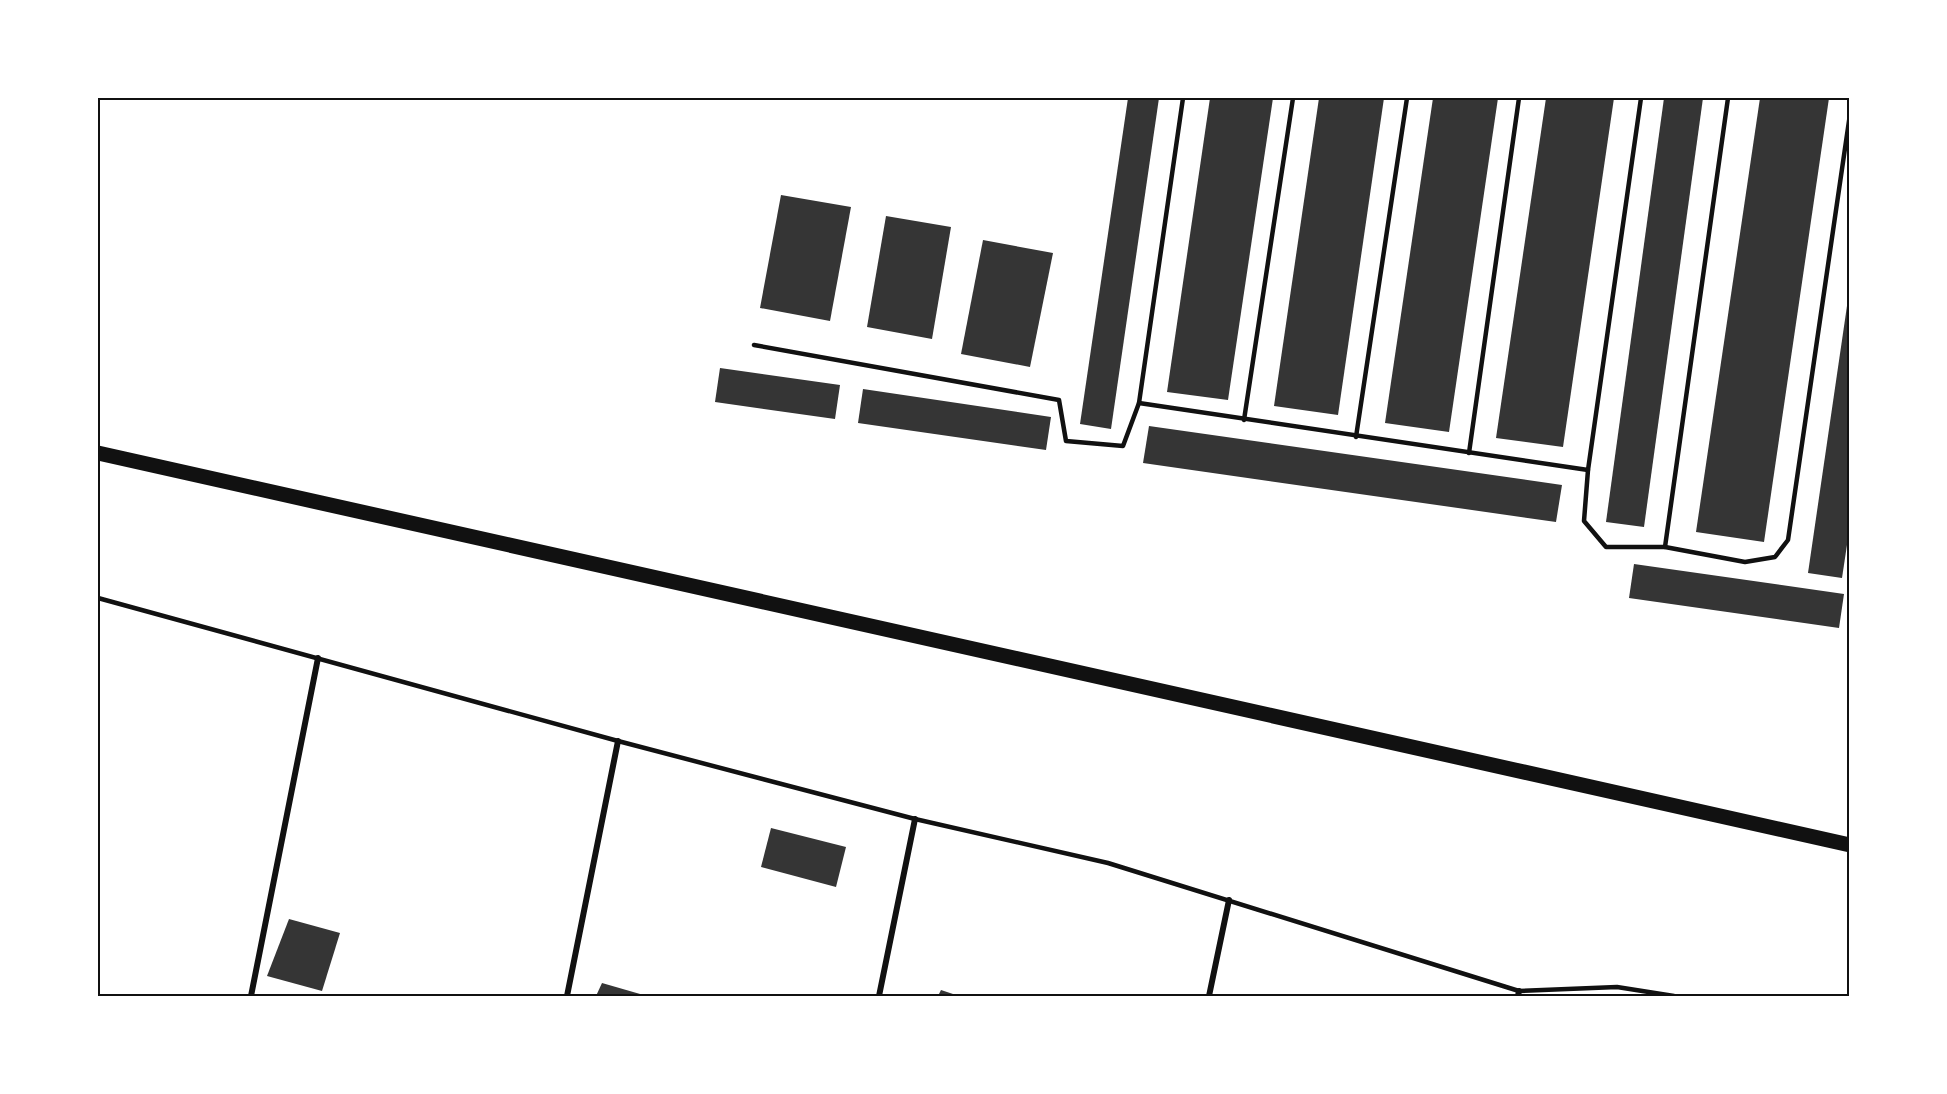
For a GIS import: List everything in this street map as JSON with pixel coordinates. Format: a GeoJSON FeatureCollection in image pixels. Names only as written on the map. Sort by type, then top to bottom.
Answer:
{"type":"FeatureCollection","features":[{"type":"Feature","properties":{"kind":"main road"},"geometry":{"type":"LineString","coordinates":[[98,453],[1850,845]]}},
{"type":"Feature","properties":{"kind":"street"},"geometry":{"type":"LineString","coordinates":[[251,996],[318,658]]}},
{"type":"Feature","properties":{"kind":"street"},"geometry":{"type":"LineString","coordinates":[[567,996],[618,741]]}},
{"type":"Feature","properties":{"kind":"street"},"geometry":{"type":"LineString","coordinates":[[879,996],[915,819]]}},
{"type":"Feature","properties":{"kind":"street"},"geometry":{"type":"LineString","coordinates":[[1209,996],[1229,900]]}},
{"type":"Feature","properties":{"kind":"lane"},"geometry":{"type":"LineString","coordinates":[[754,345],[1059,400],[1066,441],[1123,446],[1138,403],[1183,98]]}},
{"type":"Feature","properties":{"kind":"lane"},"geometry":{"type":"LineString","coordinates":[[1244,420],[1293,98]]}},
{"type":"Feature","properties":{"kind":"lane"},"geometry":{"type":"LineString","coordinates":[[1356,436],[1407,98]]}},
{"type":"Feature","properties":{"kind":"lane"},"geometry":{"type":"LineString","coordinates":[[1469,453],[1519,98]]}},
{"type":"Feature","properties":{"kind":"lane"},"geometry":{"type":"LineString","coordinates":[[1641,98],[1587,470],[1584,521],[1606,547],[1665,547],[1745,562],[1775,557],[1788,540],[1850,114]]}},
{"type":"Feature","properties":{"kind":"lane"},"geometry":{"type":"LineString","coordinates":[[1665,547],[1728,98]]}},
{"type":"Feature","properties":{"kind":"lane"},"geometry":{"type":"LineString","coordinates":[[1138,403],[1587,470]]}},
{"type":"Feature","properties":{"kind":"lane"},"geometry":{"type":"LineString","coordinates":[[98,598],[618,741],[915,819],[1108,863],[1519,994],[1617,987],[1674,996]]}},
{"type":"Feature","properties":{"kind":"building"},"geometry":{"type":"Polygon","coordinates":[[[1128,98],[1159,98],[1111,429],[1080,424],[1128,98]]]}},
{"type":"Feature","properties":{"kind":"building"},"geometry":{"type":"Polygon","coordinates":[[[1210,98],[1273,98],[1228,400],[1167,392],[1210,98]]]}},
{"type":"Feature","properties":{"kind":"building"},"geometry":{"type":"Polygon","coordinates":[[[1319,98],[1384,98],[1338,415],[1274,406],[1319,98]]]}},
{"type":"Feature","properties":{"kind":"building"},"geometry":{"type":"Polygon","coordinates":[[[1433,98],[1498,98],[1449,432],[1385,423],[1433,98]]]}},
{"type":"Feature","properties":{"kind":"building"},"geometry":{"type":"Polygon","coordinates":[[[1546,98],[1614,98],[1563,447],[1496,438],[1546,98]]]}},
{"type":"Feature","properties":{"kind":"building"},"geometry":{"type":"Polygon","coordinates":[[[1664,98],[1703,98],[1644,527],[1606,522],[1664,98]]]}},
{"type":"Feature","properties":{"kind":"building"},"geometry":{"type":"Polygon","coordinates":[[[1760,98],[1829,98],[1764,542],[1696,532],[1760,98]]]}},
{"type":"Feature","properties":{"kind":"building"},"geometry":{"type":"Polygon","coordinates":[[[781,195],[851,207],[830,321],[760,308],[781,195]]]}},
{"type":"Feature","properties":{"kind":"building"},"geometry":{"type":"Polygon","coordinates":[[[886,216],[951,227],[932,339],[867,327],[886,216]]]}},
{"type":"Feature","properties":{"kind":"building"},"geometry":{"type":"Polygon","coordinates":[[[983,240],[1053,253],[1030,367],[961,354],[983,240]]]}},
{"type":"Feature","properties":{"kind":"building"},"geometry":{"type":"Polygon","coordinates":[[[1848,299],[1850,525],[1842,578],[1808,573],[1848,299]]]}},
{"type":"Feature","properties":{"kind":"building"},"geometry":{"type":"Polygon","coordinates":[[[720,368],[840,385],[835,419],[715,402],[720,368]]]}},
{"type":"Feature","properties":{"kind":"building"},"geometry":{"type":"Polygon","coordinates":[[[863,389],[1051,417],[1046,450],[858,423],[863,389]]]}},
{"type":"Feature","properties":{"kind":"building"},"geometry":{"type":"Polygon","coordinates":[[[1149,426],[1562,485],[1556,522],[1143,463],[1149,426]]]}},
{"type":"Feature","properties":{"kind":"building"},"geometry":{"type":"Polygon","coordinates":[[[1634,564],[1844,594],[1839,628],[1629,598],[1634,564]]]}},
{"type":"Feature","properties":{"kind":"building"},"geometry":{"type":"Polygon","coordinates":[[[771,828],[846,847],[836,887],[761,867],[771,828]]]}},
{"type":"Feature","properties":{"kind":"building"},"geometry":{"type":"Polygon","coordinates":[[[289,919],[340,933],[322,991],[267,976],[289,919]]]}},
{"type":"Feature","properties":{"kind":"building"},"geometry":{"type":"Polygon","coordinates":[[[602,983],[647,996],[596,996],[602,983]]]}},
{"type":"Feature","properties":{"kind":"building"},"geometry":{"type":"Polygon","coordinates":[[[941,990],[959,996],[938,996],[941,990]]]}}]}
